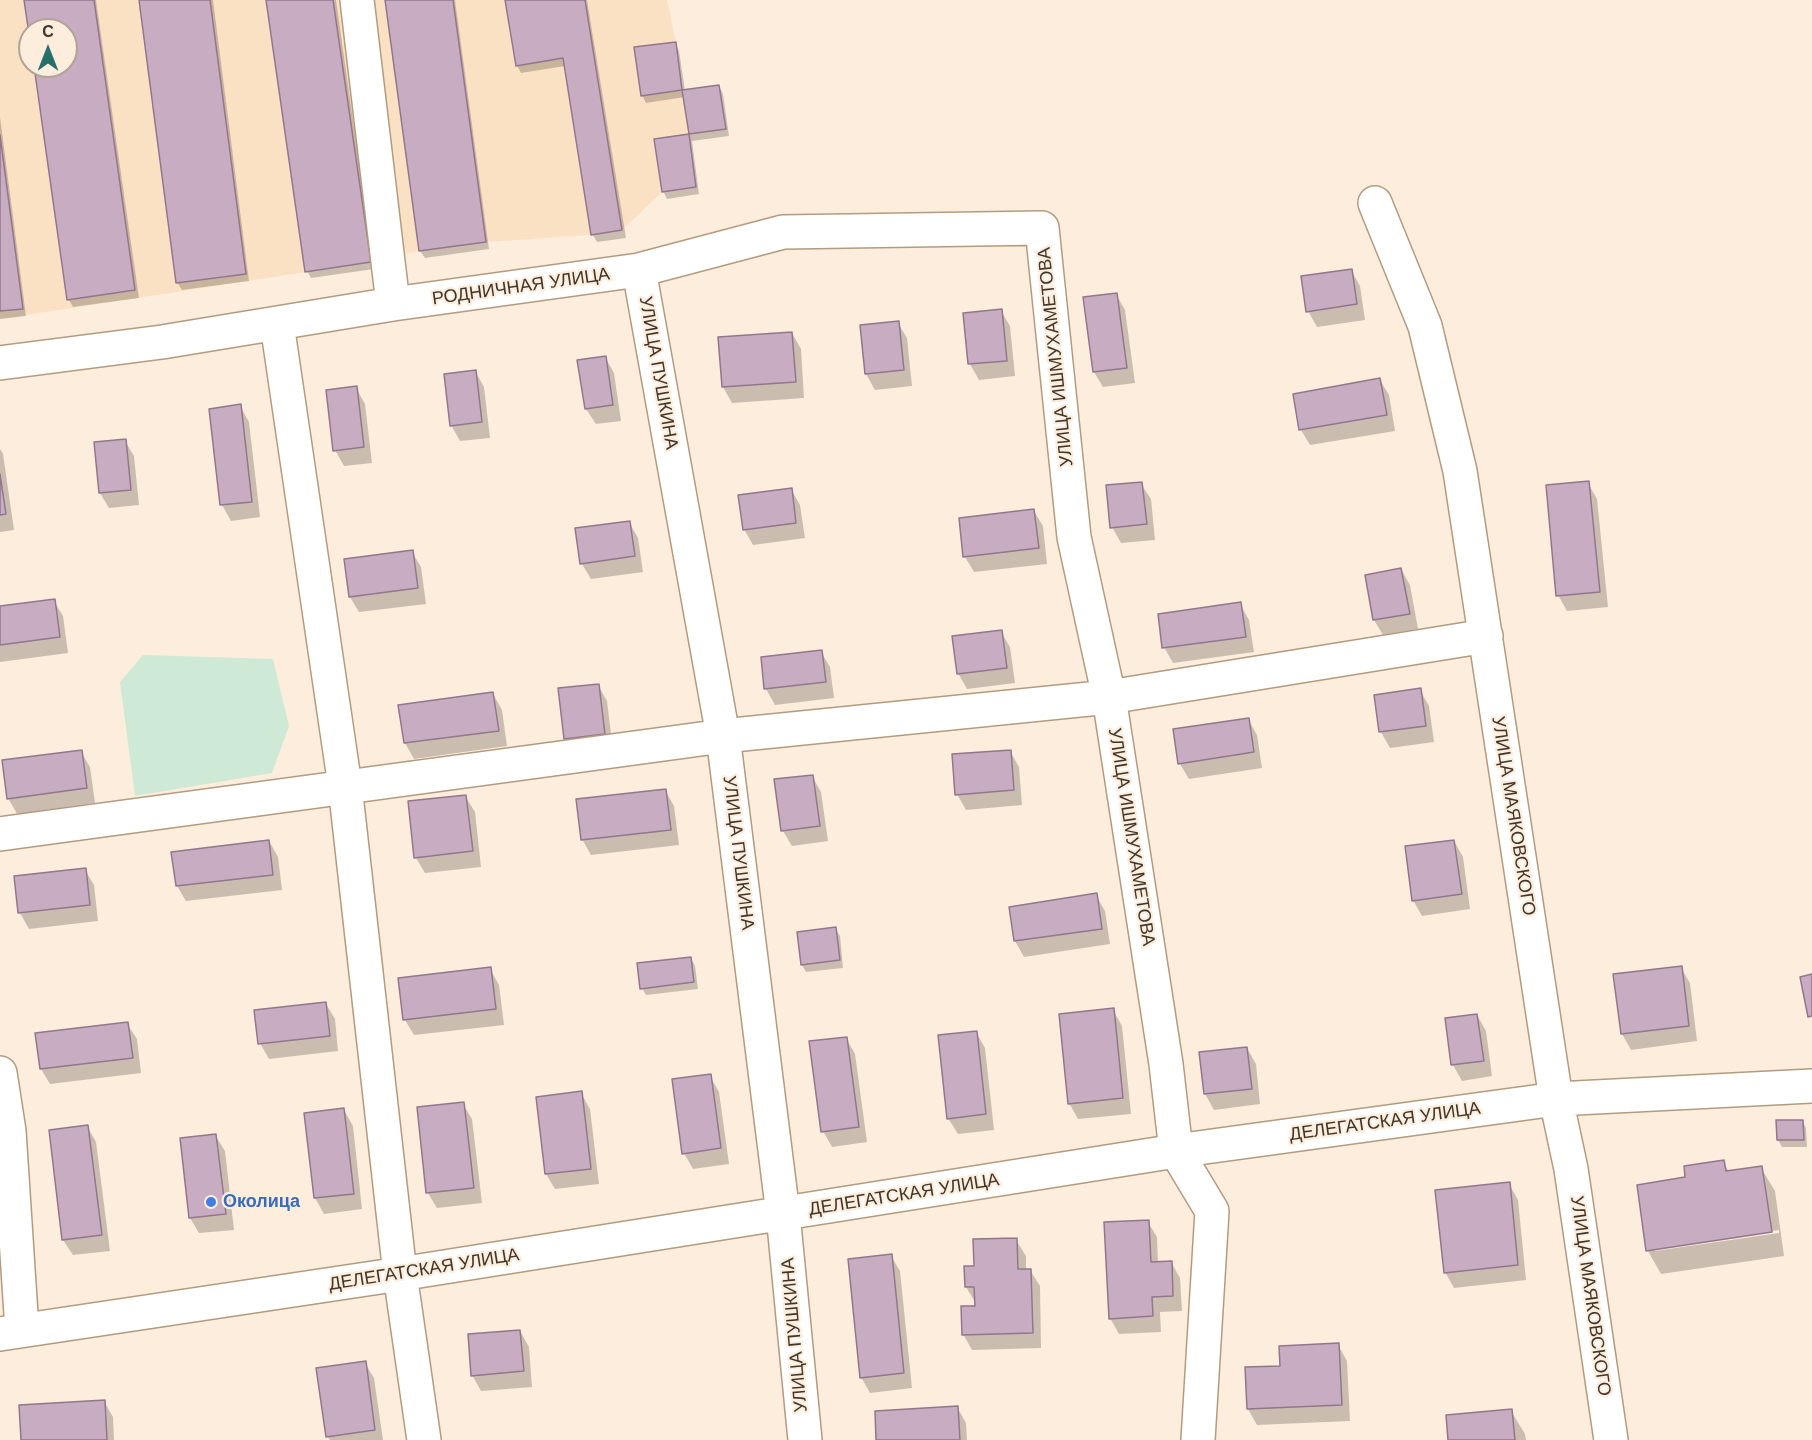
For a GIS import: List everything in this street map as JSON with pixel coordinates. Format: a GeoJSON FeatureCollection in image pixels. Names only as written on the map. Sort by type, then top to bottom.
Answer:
{"type":"FeatureCollection","features":[{"type":"Feature","properties":{"kind":"street"},"geometry":{"type":"LineString","coordinates":[[357,0],[393,304]]}},
{"type":"Feature","properties":{"kind":"street","name":"УЛИЦА МАЯКОВСКОГО"},"geometry":{"type":"LineString","coordinates":[[1375,203],[1425,326],[1460,471],[1556,1099],[1571,1170],[1611,1440]]}},
{"type":"Feature","properties":{"kind":"street","name":"РОДНИЧНАЯ УЛИЦА"},"geometry":{"type":"LineString","coordinates":[[0,363],[162,342],[393,304],[639,270],[783,232],[1042,228]]}},
{"type":"Feature","properties":{"kind":"street","name":"УЛИЦА ИШМУХАМЕТОВА"},"geometry":{"type":"LineString","coordinates":[[1042,228],[1074,537],[1109,697],[1166,1064],[1176,1151],[1212,1211],[1198,1440]]}},
{"type":"Feature","properties":{"kind":"street","name":"УЛИЦА ПУШКИНА"},"geometry":{"type":"LineString","coordinates":[[639,270],[723,736],[783,1214],[805,1440]]}},
{"type":"Feature","properties":{"kind":"street"},"geometry":{"type":"LineString","coordinates":[[277,324],[345,786],[400,1274],[424,1440]]}},
{"type":"Feature","properties":{"kind":"street"},"geometry":{"type":"LineString","coordinates":[[0,834],[723,736],[1109,697],[1486,636]]}},
{"type":"Feature","properties":{"kind":"street"},"geometry":{"type":"LineString","coordinates":[[0,1073],[9,1131],[11,1332]]}},
{"type":"Feature","properties":{"kind":"street","name":"ДЕЛЕГАТСКАЯ УЛИЦА"},"geometry":{"type":"LineString","coordinates":[[11,1332],[400,1274],[1176,1151],[1556,1099],[1812,1086]]}},
{"type":"Feature","properties":{"kind":"shaded area"},"geometry":{"type":"Polygon","coordinates":[[[0,0],[667,0],[676,42],[682,90],[719,85],[726,129],[689,134],[696,187],[662,192],[622,230],[591,235],[486,242],[419,251],[371,262],[0,319],[0,0]]]}},
{"type":"Feature","properties":{"kind":"green space"},"geometry":{"type":"Polygon","coordinates":[[[143,655],[273,659],[289,726],[272,773],[135,796],[120,682],[143,655]]]}},
{"type":"Feature","properties":{"kind":"building"},"geometry":{"type":"Polygon","coordinates":[[[24,0],[94,0],[135,290],[67,300],[36,78],[78,78],[78,18],[27,18],[24,0]]]}},
{"type":"Feature","properties":{"kind":"building"},"geometry":{"type":"Polygon","coordinates":[[[139,0],[210,0],[246,274],[176,283],[139,0]]]}},
{"type":"Feature","properties":{"kind":"building"},"geometry":{"type":"Polygon","coordinates":[[[266,0],[333,0],[371,262],[305,272],[266,0]]]}},
{"type":"Feature","properties":{"kind":"building"},"geometry":{"type":"Polygon","coordinates":[[[385,0],[453,0],[486,242],[419,251],[385,0]]]}},
{"type":"Feature","properties":{"kind":"building"},"geometry":{"type":"Polygon","coordinates":[[[505,0],[585,0],[622,230],[591,235],[563,58],[516,66],[505,0]]]}},
{"type":"Feature","properties":{"kind":"building"},"geometry":{"type":"Polygon","coordinates":[[[676,42],[682,90],[641,96],[634,47],[676,42]]]}},
{"type":"Feature","properties":{"kind":"building"},"geometry":{"type":"Polygon","coordinates":[[[719,85],[726,129],[689,134],[682,90],[719,85]]]}},
{"type":"Feature","properties":{"kind":"building"},"geometry":{"type":"Polygon","coordinates":[[[689,134],[696,187],[662,192],[654,139],[689,134]]]}},
{"type":"Feature","properties":{"kind":"building"},"geometry":{"type":"Polygon","coordinates":[[[0,135],[23,309],[0,311],[0,135]]]}},
{"type":"Feature","properties":{"kind":"building"},"geometry":{"type":"Polygon","coordinates":[[[1352,269],[1357,304],[1306,312],[1301,276],[1352,269]]]}},
{"type":"Feature","properties":{"kind":"building"},"geometry":{"type":"Polygon","coordinates":[[[1117,293],[1127,368],[1093,372],[1083,297],[1117,293]]]}},
{"type":"Feature","properties":{"kind":"building"},"geometry":{"type":"Polygon","coordinates":[[[1002,309],[1007,361],[968,364],[963,313],[1002,309]]]}},
{"type":"Feature","properties":{"kind":"building"},"geometry":{"type":"Polygon","coordinates":[[[899,321],[904,370],[865,374],[860,325],[899,321]]]}},
{"type":"Feature","properties":{"kind":"building"},"geometry":{"type":"Polygon","coordinates":[[[792,332],[796,382],[722,387],[718,337],[792,332]]]}},
{"type":"Feature","properties":{"kind":"building"},"geometry":{"type":"Polygon","coordinates":[[[606,356],[613,405],[585,409],[577,360],[606,356]]]}},
{"type":"Feature","properties":{"kind":"building"},"geometry":{"type":"Polygon","coordinates":[[[476,370],[482,422],[450,426],[444,374],[476,370]]]}},
{"type":"Feature","properties":{"kind":"building"},"geometry":{"type":"Polygon","coordinates":[[[1380,378],[1387,415],[1299,430],[1293,394],[1380,378]]]}},
{"type":"Feature","properties":{"kind":"building"},"geometry":{"type":"Polygon","coordinates":[[[357,386],[364,447],[333,451],[326,390],[357,386]]]}},
{"type":"Feature","properties":{"kind":"building"},"geometry":{"type":"Polygon","coordinates":[[[241,404],[252,502],[220,505],[209,409],[241,404]]]}},
{"type":"Feature","properties":{"kind":"building"},"geometry":{"type":"Polygon","coordinates":[[[126,439],[131,490],[99,493],[94,442],[126,439]]]}},
{"type":"Feature","properties":{"kind":"building"},"geometry":{"type":"Polygon","coordinates":[[[0,474],[6,514],[0,515],[0,474]]]}},
{"type":"Feature","properties":{"kind":"building"},"geometry":{"type":"Polygon","coordinates":[[[1589,481],[1600,592],[1556,596],[1546,485],[1589,481]]]}},
{"type":"Feature","properties":{"kind":"building"},"geometry":{"type":"Polygon","coordinates":[[[1142,482],[1147,524],[1110,528],[1106,485],[1142,482]]]}},
{"type":"Feature","properties":{"kind":"building"},"geometry":{"type":"Polygon","coordinates":[[[792,488],[796,523],[743,530],[738,495],[792,488]]]}},
{"type":"Feature","properties":{"kind":"building"},"geometry":{"type":"Polygon","coordinates":[[[1034,509],[1039,548],[963,557],[959,518],[1034,509]]]}},
{"type":"Feature","properties":{"kind":"building"},"geometry":{"type":"Polygon","coordinates":[[[630,521],[635,556],[580,564],[575,528],[630,521]]]}},
{"type":"Feature","properties":{"kind":"building"},"geometry":{"type":"Polygon","coordinates":[[[413,550],[418,588],[349,597],[344,559],[413,550]]]}},
{"type":"Feature","properties":{"kind":"building"},"geometry":{"type":"Polygon","coordinates":[[[1401,568],[1410,614],[1373,620],[1365,575],[1401,568]]]}},
{"type":"Feature","properties":{"kind":"building"},"geometry":{"type":"Polygon","coordinates":[[[55,599],[60,637],[0,645],[0,606],[55,599]]]}},
{"type":"Feature","properties":{"kind":"building"},"geometry":{"type":"Polygon","coordinates":[[[1241,602],[1246,637],[1162,648],[1158,614],[1241,602]]]}},
{"type":"Feature","properties":{"kind":"building"},"geometry":{"type":"Polygon","coordinates":[[[1002,630],[1007,668],[957,674],[952,636],[1002,630]]]}},
{"type":"Feature","properties":{"kind":"building"},"geometry":{"type":"Polygon","coordinates":[[[822,650],[826,682],[764,689],[761,657],[822,650]]]}},
{"type":"Feature","properties":{"kind":"building"},"geometry":{"type":"Polygon","coordinates":[[[599,684],[605,734],[564,739],[558,688],[599,684]]]}},
{"type":"Feature","properties":{"kind":"building"},"geometry":{"type":"Polygon","coordinates":[[[1421,688],[1426,726],[1379,732],[1374,695],[1421,688]]]}},
{"type":"Feature","properties":{"kind":"building"},"geometry":{"type":"Polygon","coordinates":[[[493,692],[499,731],[404,743],[398,705],[493,692]]]}},
{"type":"Feature","properties":{"kind":"building"},"geometry":{"type":"Polygon","coordinates":[[[1249,718],[1254,752],[1178,764],[1173,729],[1249,718]]]}},
{"type":"Feature","properties":{"kind":"building"},"geometry":{"type":"Polygon","coordinates":[[[82,750],[87,788],[7,799],[2,760],[82,750]]]}},
{"type":"Feature","properties":{"kind":"building"},"geometry":{"type":"Polygon","coordinates":[[[1011,750],[1014,790],[955,795],[952,754],[1011,750]]]}},
{"type":"Feature","properties":{"kind":"building"},"geometry":{"type":"Polygon","coordinates":[[[813,775],[820,826],[781,831],[774,779],[813,775]]]}},
{"type":"Feature","properties":{"kind":"building"},"geometry":{"type":"Polygon","coordinates":[[[666,789],[671,830],[581,840],[576,799],[666,789]]]}},
{"type":"Feature","properties":{"kind":"building"},"geometry":{"type":"Polygon","coordinates":[[[466,795],[473,851],[414,858],[408,801],[466,795]]]}},
{"type":"Feature","properties":{"kind":"building"},"geometry":{"type":"Polygon","coordinates":[[[269,840],[273,875],[176,886],[171,852],[269,840]]]}},
{"type":"Feature","properties":{"kind":"building"},"geometry":{"type":"Polygon","coordinates":[[[1454,840],[1462,894],[1412,901],[1405,846],[1454,840]]]}},
{"type":"Feature","properties":{"kind":"building"},"geometry":{"type":"Polygon","coordinates":[[[86,868],[90,905],[18,913],[14,876],[86,868]]]}},
{"type":"Feature","properties":{"kind":"building"},"geometry":{"type":"Polygon","coordinates":[[[1097,893],[1102,929],[1014,941],[1009,907],[1097,893]]]}},
{"type":"Feature","properties":{"kind":"building"},"geometry":{"type":"Polygon","coordinates":[[[836,927],[840,960],[801,965],[797,932],[836,927]]]}},
{"type":"Feature","properties":{"kind":"building"},"geometry":{"type":"Polygon","coordinates":[[[691,957],[694,982],[640,989],[637,963],[691,957]]]}},
{"type":"Feature","properties":{"kind":"building"},"geometry":{"type":"Polygon","coordinates":[[[1682,966],[1689,1026],[1621,1034],[1613,974],[1682,966]]]}},
{"type":"Feature","properties":{"kind":"building"},"geometry":{"type":"Polygon","coordinates":[[[491,967],[496,1009],[403,1020],[398,978],[491,967]]]}},
{"type":"Feature","properties":{"kind":"building"},"geometry":{"type":"Polygon","coordinates":[[[1812,974],[1812,1016],[1808,1017],[1800,977],[1812,974]]]}},
{"type":"Feature","properties":{"kind":"building"},"geometry":{"type":"Polygon","coordinates":[[[326,1002],[330,1036],[258,1044],[254,1010],[326,1002]]]}},
{"type":"Feature","properties":{"kind":"building"},"geometry":{"type":"Polygon","coordinates":[[[1114,1008],[1123,1098],[1068,1104],[1059,1014],[1114,1008]]]}},
{"type":"Feature","properties":{"kind":"building"},"geometry":{"type":"Polygon","coordinates":[[[1477,1014],[1484,1061],[1451,1065],[1445,1018],[1477,1014]]]}},
{"type":"Feature","properties":{"kind":"building"},"geometry":{"type":"Polygon","coordinates":[[[128,1022],[133,1058],[40,1069],[35,1033],[128,1022]]]}},
{"type":"Feature","properties":{"kind":"building"},"geometry":{"type":"Polygon","coordinates":[[[977,1031],[986,1114],[947,1119],[938,1035],[977,1031]]]}},
{"type":"Feature","properties":{"kind":"building"},"geometry":{"type":"Polygon","coordinates":[[[847,1037],[859,1127],[821,1132],[809,1041],[847,1037]]]}},
{"type":"Feature","properties":{"kind":"building"},"geometry":{"type":"Polygon","coordinates":[[[1247,1047],[1252,1089],[1204,1094],[1199,1052],[1247,1047]]]}},
{"type":"Feature","properties":{"kind":"building"},"geometry":{"type":"Polygon","coordinates":[[[711,1074],[721,1148],[682,1154],[672,1079],[711,1074]]]}},
{"type":"Feature","properties":{"kind":"building"},"geometry":{"type":"Polygon","coordinates":[[[582,1091],[591,1169],[545,1174],[536,1097],[582,1091]]]}},
{"type":"Feature","properties":{"kind":"building"},"geometry":{"type":"Polygon","coordinates":[[[464,1102],[474,1188],[426,1193],[417,1107],[464,1102]]]}},
{"type":"Feature","properties":{"kind":"building"},"geometry":{"type":"Polygon","coordinates":[[[344,1108],[354,1194],[314,1198],[304,1113],[344,1108]]]}},
{"type":"Feature","properties":{"kind":"building"},"geometry":{"type":"Polygon","coordinates":[[[1776,1120],[1803,1120],[1804,1140],[1777,1140],[1776,1120]]]}},
{"type":"Feature","properties":{"kind":"building"},"geometry":{"type":"Polygon","coordinates":[[[88,1125],[102,1235],[62,1240],[49,1130],[88,1125]]]}},
{"type":"Feature","properties":{"kind":"building"},"geometry":{"type":"Polygon","coordinates":[[[216,1134],[226,1214],[189,1218],[180,1138],[216,1134]]]}},
{"type":"Feature","properties":{"kind":"building"},"geometry":{"type":"Polygon","coordinates":[[[1724,1160],[1726,1171],[1762,1166],[1772,1232],[1646,1251],[1637,1185],[1685,1177],[1684,1166],[1724,1160]]]}},
{"type":"Feature","properties":{"kind":"building"},"geometry":{"type":"Polygon","coordinates":[[[1510,1182],[1518,1265],[1444,1273],[1435,1190],[1510,1182]]]}},
{"type":"Feature","properties":{"kind":"building"},"geometry":{"type":"Polygon","coordinates":[[[1149,1220],[1151,1262],[1172,1261],[1173,1296],[1152,1297],[1153,1316],[1109,1319],[1104,1222],[1149,1220]]]}},
{"type":"Feature","properties":{"kind":"building"},"geometry":{"type":"Polygon","coordinates":[[[1017,1238],[1018,1269],[1031,1269],[1033,1333],[962,1335],[961,1306],[975,1306],[974,1287],[965,1287],[964,1266],[974,1266],[973,1239],[1017,1238]]]}},
{"type":"Feature","properties":{"kind":"building"},"geometry":{"type":"Polygon","coordinates":[[[892,1254],[904,1373],[860,1378],[848,1259],[892,1254]]]}},
{"type":"Feature","properties":{"kind":"building"},"geometry":{"type":"Polygon","coordinates":[[[520,1330],[524,1371],[471,1376],[468,1334],[520,1330]]]}},
{"type":"Feature","properties":{"kind":"building"},"geometry":{"type":"Polygon","coordinates":[[[1339,1343],[1342,1405],[1247,1409],[1245,1367],[1280,1366],[1279,1346],[1339,1343]]]}},
{"type":"Feature","properties":{"kind":"building"},"geometry":{"type":"Polygon","coordinates":[[[366,1361],[375,1430],[326,1437],[316,1368],[366,1361]]]}},
{"type":"Feature","properties":{"kind":"building"},"geometry":{"type":"Polygon","coordinates":[[[105,1400],[107,1440],[21,1440],[19,1405],[105,1400]]]}},
{"type":"Feature","properties":{"kind":"building"},"geometry":{"type":"Polygon","coordinates":[[[958,1406],[960,1440],[876,1440],[875,1411],[958,1406]]]}},
{"type":"Feature","properties":{"kind":"building"},"geometry":{"type":"Polygon","coordinates":[[[1512,1409],[1515,1440],[1448,1440],[1446,1415],[1512,1409]]]}},
{"type":"Feature","properties":{"kind":"place","name":"Околица"},"geometry":{"type":"Point","coordinates":[211,1202]}}]}
